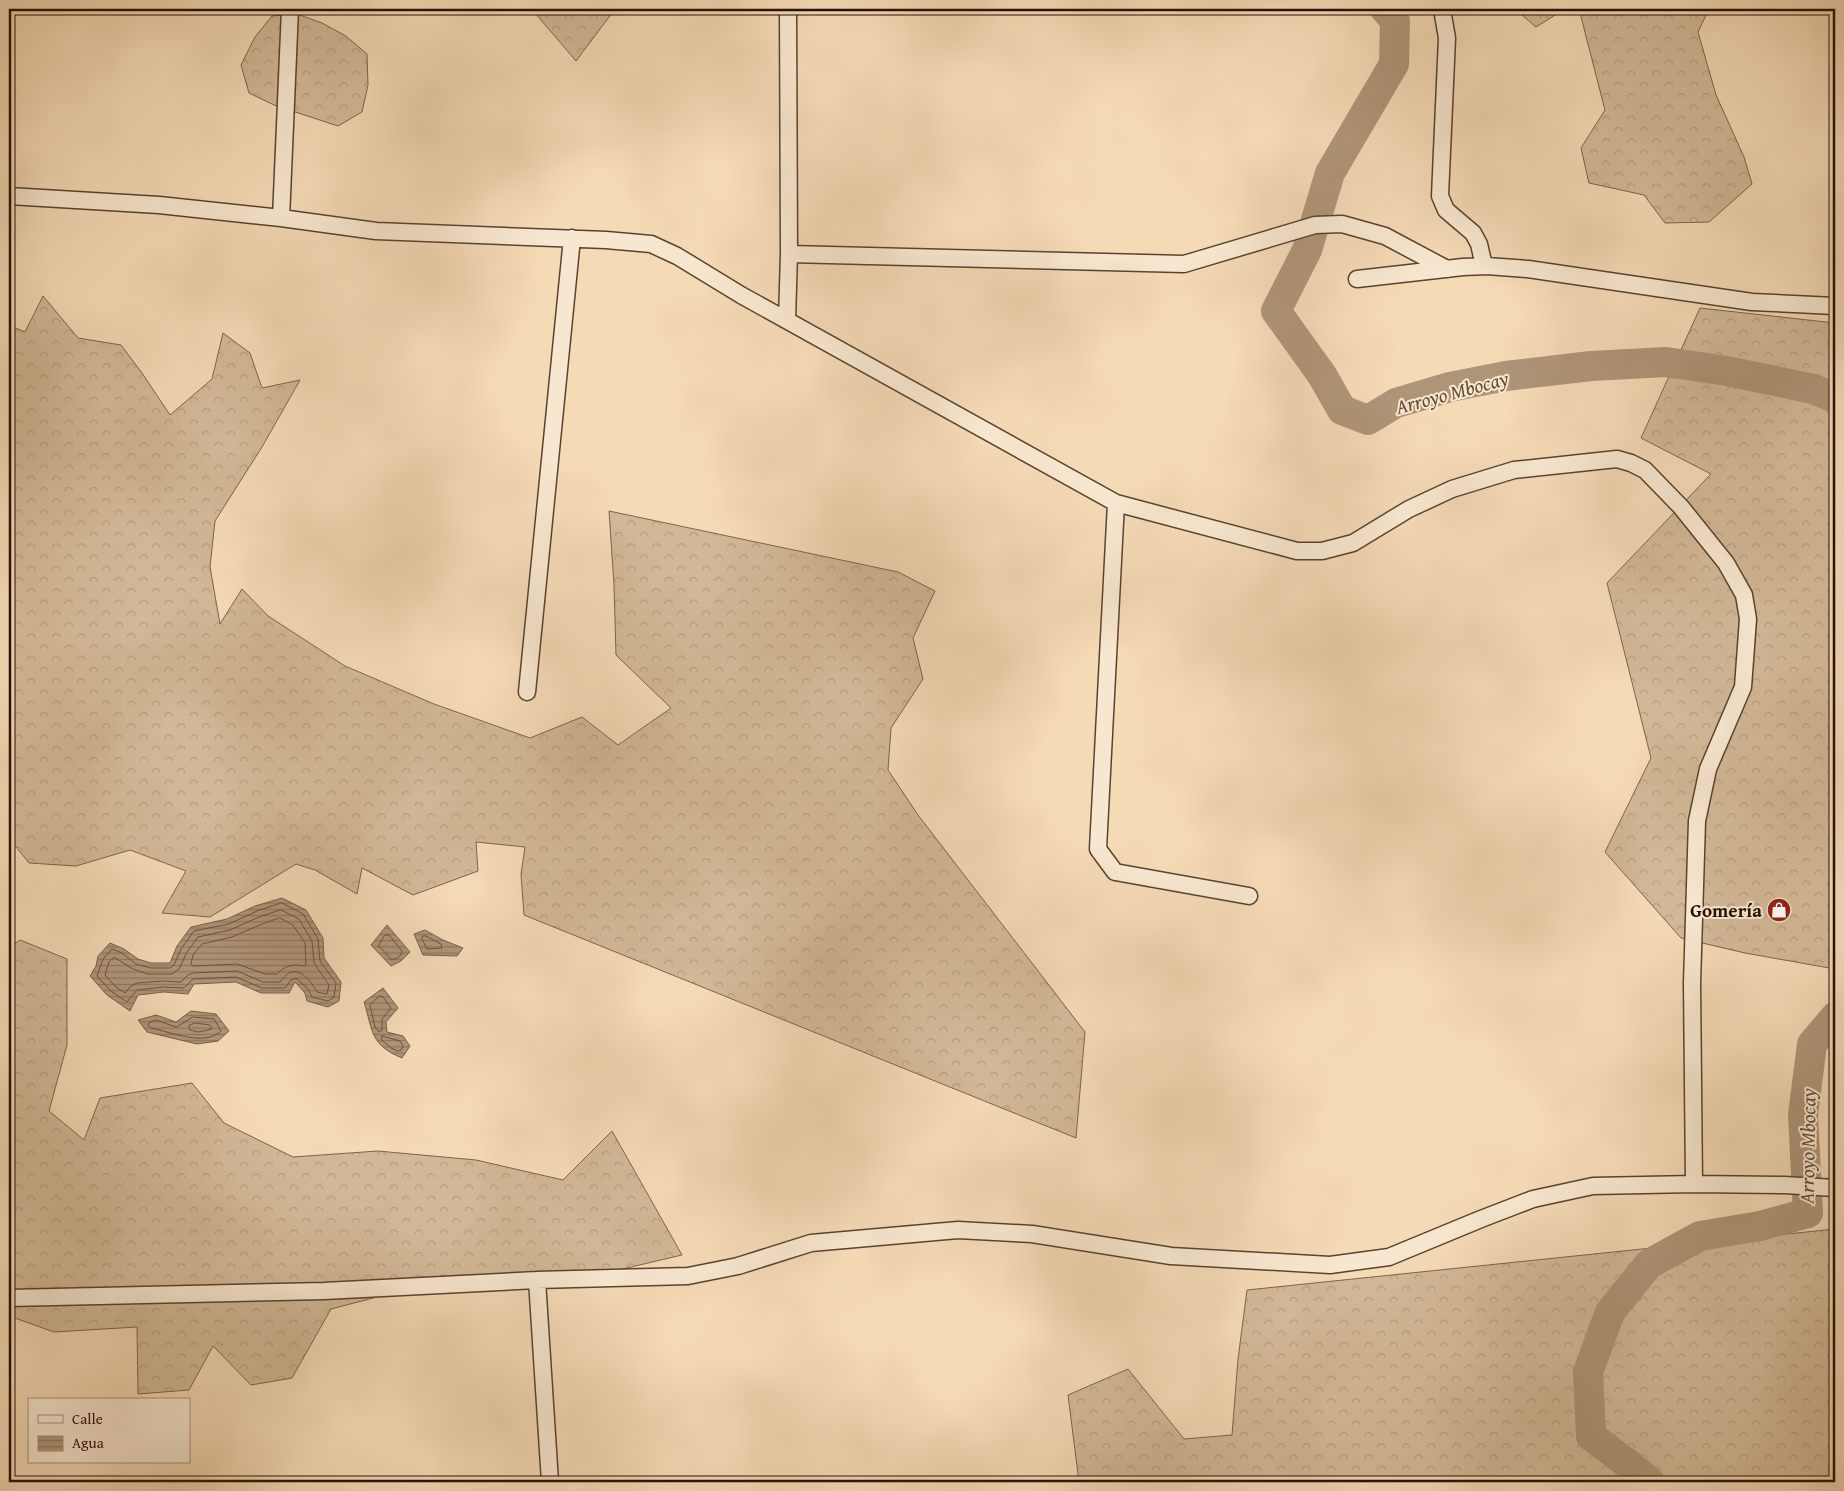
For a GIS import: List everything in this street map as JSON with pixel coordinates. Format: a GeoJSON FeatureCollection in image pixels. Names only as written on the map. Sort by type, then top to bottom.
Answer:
{"type":"FeatureCollection","features":[{"type":"Feature","properties":{"kind":"street"},"geometry":{"type":"LineString","coordinates":[[281,218],[290,9]]}},
{"type":"Feature","properties":{"kind":"street"},"geometry":{"type":"LineString","coordinates":[[787,320],[788,9]]}},
{"type":"Feature","properties":{"kind":"street"},"geometry":{"type":"LineString","coordinates":[[1442,9],[1447,38],[1440,196],[1446,210],[1473,233],[1479,244],[1484,266]]}},
{"type":"Feature","properties":{"kind":"street"},"geometry":{"type":"LineString","coordinates":[[9,196],[159,205],[281,218],[376,231],[572,238],[651,244],[677,256],[741,295],[1116,503],[1297,551],[1322,551],[1353,543],[1409,509],[1452,489],[1514,470],[1616,459],[1632,463],[1645,470],[1681,507],[1726,562],[1744,595],[1748,619],[1743,687],[1708,769],[1696,820],[1692,982],[1694,1184]]}},
{"type":"Feature","properties":{"kind":"street"},"geometry":{"type":"LineString","coordinates":[[788,254],[1184,264],[1316,225],[1342,224],[1385,236],[1447,269]]}},
{"type":"Feature","properties":{"kind":"street"},"geometry":{"type":"LineString","coordinates":[[527,692],[572,238]]}},
{"type":"Feature","properties":{"kind":"street"},"geometry":{"type":"LineString","coordinates":[[1356,279],[1484,266],[1528,269],[1752,302],[1835,306]]}},
{"type":"Feature","properties":{"kind":"street"},"geometry":{"type":"LineString","coordinates":[[1116,503],[1098,849],[1115,872],[1249,896]]}},
{"type":"Feature","properties":{"kind":"street"},"geometry":{"type":"LineString","coordinates":[[9,1298],[324,1291],[537,1280],[688,1276],[738,1266],[812,1243],[958,1230],[1032,1234],[1172,1256],[1330,1265],[1389,1257],[1481,1218],[1533,1199],[1594,1186],[1694,1184],[1784,1185],[1835,1188]]}},
{"type":"Feature","properties":{"kind":"street"},"geometry":{"type":"LineString","coordinates":[[537,1280],[550,1482]]}},
{"type":"Feature","properties":{"kind":"green space"},"geometry":{"type":"Polygon","coordinates":[[[535,9],[615,9],[576,61],[535,13],[535,9]]]}},
{"type":"Feature","properties":{"kind":"green space"},"geometry":{"type":"Polygon","coordinates":[[[1515,9],[1565,9],[1536,27],[1515,9]]]}},
{"type":"Feature","properties":{"kind":"green space"},"geometry":{"type":"Polygon","coordinates":[[[1579,9],[1709,9],[1698,32],[1716,95],[1744,157],[1752,184],[1709,222],[1665,223],[1644,195],[1589,183],[1581,148],[1605,110],[1579,9]]]}},
{"type":"Feature","properties":{"kind":"green space"},"geometry":{"type":"Polygon","coordinates":[[[297,14],[322,23],[346,36],[367,54],[368,85],[362,112],[338,126],[274,105],[249,93],[241,65],[255,37],[272,16],[297,14]]]}},
{"type":"Feature","properties":{"kind":"green space"},"geometry":{"type":"Polygon","coordinates":[[[43,296],[78,338],[121,345],[170,415],[212,379],[223,333],[250,353],[262,388],[300,380],[262,447],[215,521],[210,567],[220,624],[242,589],[268,616],[345,666],[434,704],[530,738],[582,717],[618,745],[671,708],[616,655],[609,511],[898,572],[935,591],[913,638],[923,679],[891,728],[888,770],[918,815],[1085,1032],[1076,1138],[524,915],[521,874],[525,847],[476,842],[478,871],[413,895],[362,868],[357,894],[315,870],[296,864],[210,917],[162,913],[186,871],[130,850],[76,866],[29,863],[9,838],[9,325],[25,332],[43,296]]]}},
{"type":"Feature","properties":{"kind":"green space"},"geometry":{"type":"Polygon","coordinates":[[[1700,308],[1835,323],[1835,969],[1745,953],[1681,938],[1605,852],[1651,758],[1607,583],[1711,474],[1641,438],[1700,308]]]}},
{"type":"Feature","properties":{"kind":"green space"},"geometry":{"type":"Polygon","coordinates":[[[20,940],[67,959],[67,1045],[49,1111],[84,1140],[100,1098],[192,1083],[224,1123],[293,1157],[378,1151],[476,1160],[563,1180],[612,1131],[682,1255],[576,1280],[396,1292],[331,1309],[292,1378],[251,1385],[213,1346],[189,1390],[138,1394],[137,1327],[54,1332],[9,1316],[9,948],[20,940]]]}},
{"type":"Feature","properties":{"kind":"green space"},"geometry":{"type":"Polygon","coordinates":[[[1835,1229],[1835,1482],[1079,1482],[1068,1395],[1128,1369],[1184,1439],[1232,1435],[1238,1359],[1247,1290],[1835,1229]]]}},
{"type":"Feature","properties":{"kind":"water"},"geometry":{"type":"Polygon","coordinates":[[[282,898],[306,910],[323,938],[324,958],[341,982],[339,1001],[328,1007],[307,1001],[305,993],[295,982],[289,993],[261,993],[236,982],[194,984],[188,994],[164,992],[138,995],[130,1011],[107,995],[90,976],[96,966],[98,956],[110,943],[124,949],[138,959],[151,963],[170,963],[177,946],[191,927],[227,919],[255,906],[282,898]]]}},
{"type":"Feature","properties":{"kind":"water"},"geometry":{"type":"Polygon","coordinates":[[[387,925],[410,952],[401,961],[391,966],[371,945],[387,925]]]}},
{"type":"Feature","properties":{"kind":"water"},"geometry":{"type":"Polygon","coordinates":[[[425,930],[463,948],[457,956],[423,955],[414,934],[425,930]]]}},
{"type":"Feature","properties":{"kind":"water"},"geometry":{"type":"Polygon","coordinates":[[[383,988],[398,1008],[386,1022],[387,1032],[403,1036],[410,1046],[402,1058],[384,1048],[378,1042],[374,1036],[364,1002],[383,988]]]}},
{"type":"Feature","properties":{"kind":"water"},"geometry":{"type":"Polygon","coordinates":[[[191,1011],[216,1014],[229,1031],[218,1041],[197,1044],[147,1032],[138,1020],[156,1015],[176,1022],[191,1011]]]}},
{"type":"Feature","properties":{"kind":"waterway","name":"Arroyo Mbocay"},"geometry":{"type":"LineString","coordinates":[[1385,9],[1395,21],[1394,64],[1330,173],[1307,250],[1276,311],[1322,375],[1342,410],[1368,420],[1396,403],[1450,387],[1506,376],[1591,366],[1666,362],[1727,371],[1813,389],[1835,398]]}},
{"type":"Feature","properties":{"kind":"waterway","name":"Arroyo Mbocay"},"geometry":{"type":"LineString","coordinates":[[1650,1482],[1591,1436],[1588,1372],[1610,1312],[1649,1264],[1700,1236],[1760,1226],[1808,1213],[1803,1115],[1812,1044],[1835,1017]]}},
{"type":"Feature","properties":{"kind":"place","name":"Gomería"},"geometry":{"type":"Point","coordinates":[1779,910]}}]}
